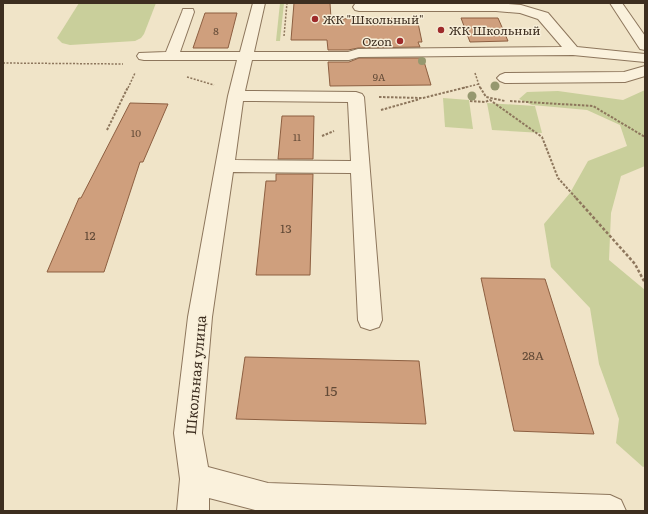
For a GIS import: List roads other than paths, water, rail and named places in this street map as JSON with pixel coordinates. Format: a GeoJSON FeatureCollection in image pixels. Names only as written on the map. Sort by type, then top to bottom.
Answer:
{"type":"FeatureCollection","features":[{"type":"Feature","properties":{"kind":"street","name":"Школьная улица"},"geometry":{"type":"LineString","coordinates":[[193,511],[195,478],[188,433],[200,317],[236,96],[259,3]]}},
{"type":"Feature","properties":{"kind":"street"},"geometry":{"type":"LineString","coordinates":[[616,3],[645,46]]}},
{"type":"Feature","properties":{"kind":"street"},"geometry":{"type":"LineString","coordinates":[[359,7],[496,6],[521,9],[543,16],[573,52]]}},
{"type":"Feature","properties":{"kind":"street"},"geometry":{"type":"LineString","coordinates":[[171,56],[188,12]]}},
{"type":"Feature","properties":{"kind":"street"},"geometry":{"type":"LineString","coordinates":[[141,60],[171,56],[349,56],[358,53],[573,52],[645,58]]}},
{"type":"Feature","properties":{"kind":"street"},"geometry":{"type":"LineString","coordinates":[[505,78],[625,77],[645,71]]}},
{"type":"Feature","properties":{"kind":"street"},"geometry":{"type":"LineString","coordinates":[[236,96],[356,97],[370,320]]}},
{"type":"Feature","properties":{"kind":"street"},"geometry":{"type":"LineString","coordinates":[[225,166],[360,167]]}},
{"type":"Feature","properties":{"kind":"street"},"geometry":{"type":"LineString","coordinates":[[195,478],[268,498],[610,511]]}},
{"type":"Feature","properties":{"kind":"place","name":"ЖК \"Школьный\""},"geometry":{"type":"Point","coordinates":[315,19]}},
{"type":"Feature","properties":{"kind":"place","name":"ЖК Школьный"},"geometry":{"type":"Point","coordinates":[441,30]}},
{"type":"Feature","properties":{"kind":"place","name":"Ozon"},"geometry":{"type":"Point","coordinates":[400,41]}}]}
